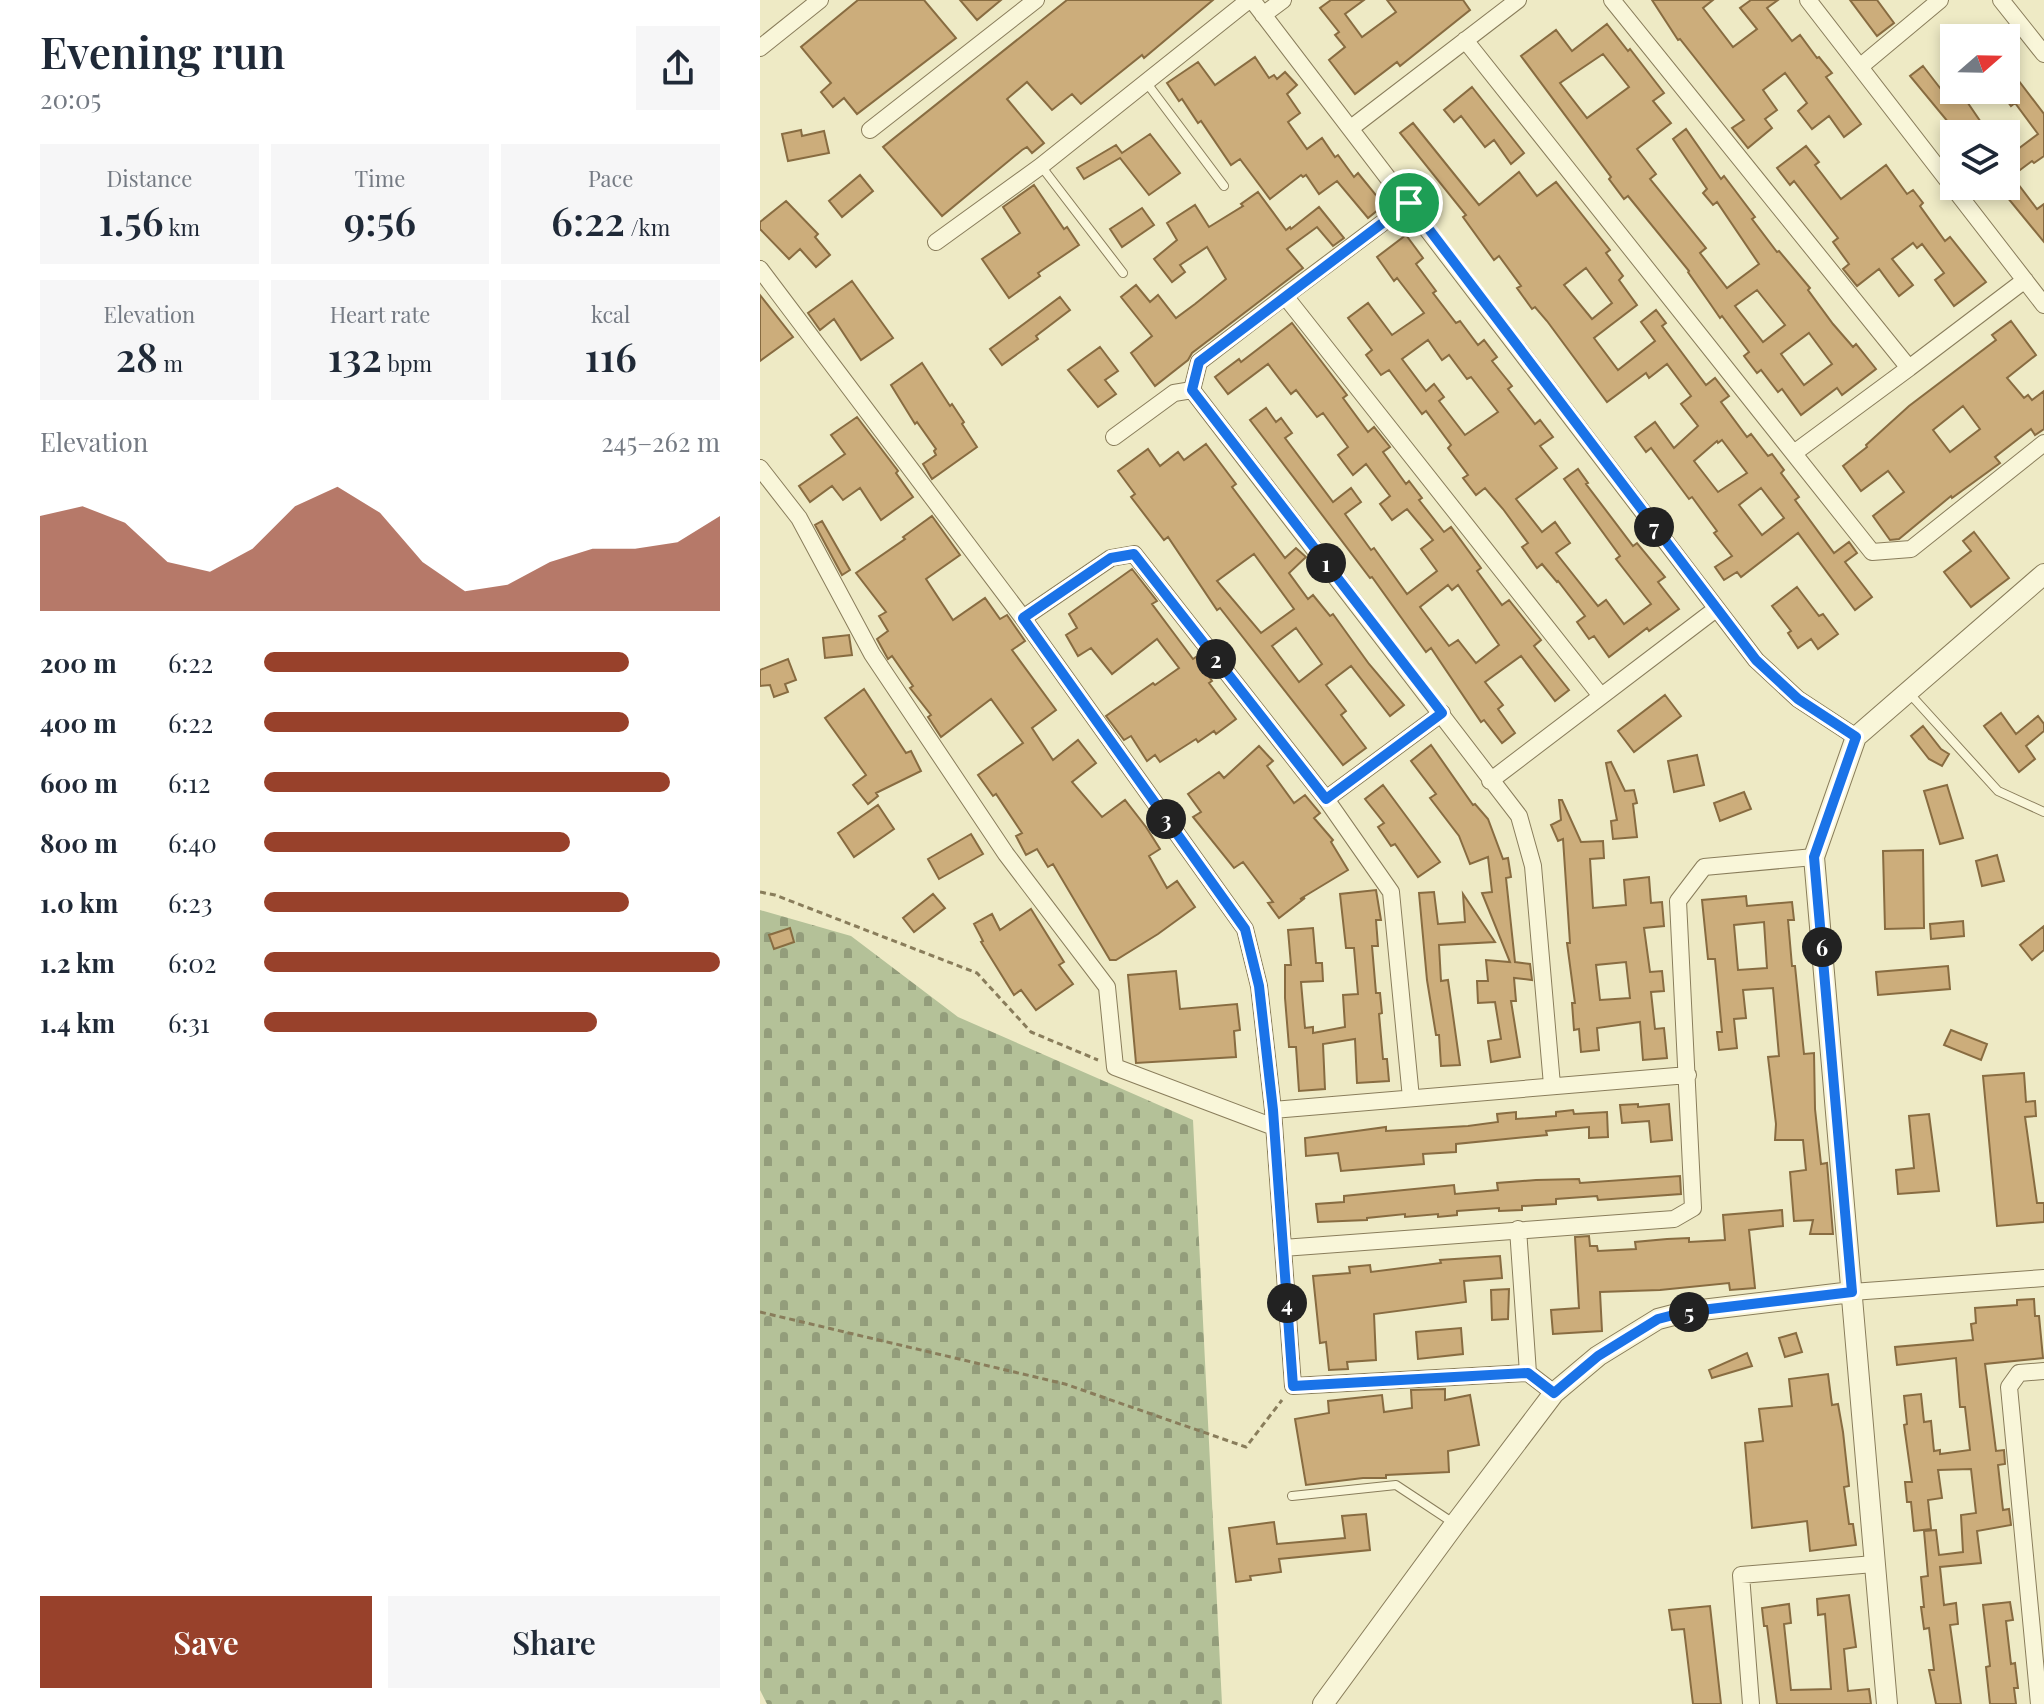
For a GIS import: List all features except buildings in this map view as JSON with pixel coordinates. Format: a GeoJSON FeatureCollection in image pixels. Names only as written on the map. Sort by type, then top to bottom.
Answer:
{"type":"FeatureCollection","features":[{"type":"Feature","properties":{"kind":"street"},"geometry":{"type":"LineString","coordinates":[[760,48],[820,0]]}},
{"type":"Feature","properties":{"kind":"street"},"geometry":{"type":"LineString","coordinates":[[870,130],[1036,0]]}},
{"type":"Feature","properties":{"kind":"street"},"geometry":{"type":"LineString","coordinates":[[936,242],[1041,166],[1251,0],[1756,660],[1798,699],[1856,737]]}},
{"type":"Feature","properties":{"kind":"street"},"geometry":{"type":"LineString","coordinates":[[1263,15],[1283,0]]}},
{"type":"Feature","properties":{"kind":"street"},"geometry":{"type":"LineString","coordinates":[[1351,128],[1518,0]]}},
{"type":"Feature","properties":{"kind":"street"},"geometry":{"type":"LineString","coordinates":[[1612,0],[1909,368]]}},
{"type":"Feature","properties":{"kind":"street"},"geometry":{"type":"LineString","coordinates":[[1808,0],[2044,305]]}},
{"type":"Feature","properties":{"kind":"street"},"geometry":{"type":"LineString","coordinates":[[1861,66],[1940,0]]}},
{"type":"Feature","properties":{"kind":"street"},"geometry":{"type":"LineString","coordinates":[[2001,0],[2044,54]]}},
{"type":"Feature","properties":{"kind":"street"},"geometry":{"type":"LineString","coordinates":[[1465,40],[1872,552],[1911,549],[2044,443]]}},
{"type":"Feature","properties":{"kind":"street"},"geometry":{"type":"LineString","coordinates":[[1192,390],[1199,362],[1409,203]]}},
{"type":"Feature","properties":{"kind":"street"},"geometry":{"type":"LineString","coordinates":[[760,269],[1023,618],[1245,929],[1259,986],[1273,1110],[1293,1386],[1528,1373],[1554,1393]]}},
{"type":"Feature","properties":{"kind":"street"},"geometry":{"type":"LineString","coordinates":[[1794,453],[2025,280]]}},
{"type":"Feature","properties":{"kind":"street"},"geometry":{"type":"LineString","coordinates":[[1285,296],[1601,696]]}},
{"type":"Feature","properties":{"kind":"street"},"geometry":{"type":"LineString","coordinates":[[1114,437],[1174,393],[1192,390]]}},
{"type":"Feature","properties":{"kind":"street"},"geometry":{"type":"LineString","coordinates":[[1192,390],[1519,816],[1533,866],[1552,1085]]}},
{"type":"Feature","properties":{"kind":"street"},"geometry":{"type":"LineString","coordinates":[[760,468],[799,518],[872,654],[1006,854],[1107,987],[1115,1067],[1274,1127]]}},
{"type":"Feature","properties":{"kind":"street"},"geometry":{"type":"LineString","coordinates":[[1023,618],[1111,558],[1134,554],[1326,799],[1391,892],[1411,1098]]}},
{"type":"Feature","properties":{"kind":"street"},"geometry":{"type":"LineString","coordinates":[[1887,1704],[1814,857],[1856,737],[2044,574]]}},
{"type":"Feature","properties":{"kind":"street"},"geometry":{"type":"LineString","coordinates":[[1490,781],[1716,609]]}},
{"type":"Feature","properties":{"kind":"street"},"geometry":{"type":"LineString","coordinates":[[1326,799],[1442,713]]}},
{"type":"Feature","properties":{"kind":"street"},"geometry":{"type":"LineString","coordinates":[[1283,1248],[1674,1219],[1693,1208],[1678,901],[1704,867],[1814,857]]}},
{"type":"Feature","properties":{"kind":"street"},"geometry":{"type":"LineString","coordinates":[[1273,1110],[1688,1075]]}},
{"type":"Feature","properties":{"kind":"street"},"geometry":{"type":"LineString","coordinates":[[1518,1229],[1528,1373]]}},
{"type":"Feature","properties":{"kind":"street"},"geometry":{"type":"LineString","coordinates":[[1323,1704],[1554,1393],[1598,1356],[1658,1319],[1685,1312],[1852,1292],[2044,1278]]}},
{"type":"Feature","properties":{"kind":"street"},"geometry":{"type":"LineString","coordinates":[[2039,1704],[2009,1387],[2019,1373],[2044,1371]]}},
{"type":"Feature","properties":{"kind":"street"},"geometry":{"type":"LineString","coordinates":[[1751,1704],[1741,1575],[1874,1564]]}},
{"type":"Feature","properties":{"kind":"lane"},"geometry":{"type":"LineString","coordinates":[[1146,82],[1224,186]]}},
{"type":"Feature","properties":{"kind":"lane"},"geometry":{"type":"LineString","coordinates":[[1041,166],[1123,273]]}},
{"type":"Feature","properties":{"kind":"lane"},"geometry":{"type":"LineString","coordinates":[[1908,692],[1998,791],[2044,812]]}},
{"type":"Feature","properties":{"kind":"lane"},"geometry":{"type":"LineString","coordinates":[[1292,1496],[1396,1485],[1455,1524]]}},
{"type":"Feature","properties":{"kind":"path"},"geometry":{"type":"LineString","coordinates":[[760,892],[775,895],[977,973],[1031,1032],[1115,1067]]}},
{"type":"Feature","properties":{"kind":"path"},"geometry":{"type":"LineString","coordinates":[[760,1312],[1065,1384],[1246,1447],[1293,1386]]}},
{"type":"Feature","properties":{"kind":"green space"},"geometry":{"type":"Polygon","coordinates":[[[760,910],[851,936],[958,1017],[1193,1120],[1222,1704],[767,1704],[760,1690],[760,910]]]}},
{"type":"Feature","properties":{"kind":"route"},"geometry":{"type":"LineString","coordinates":[[1409,203],[1756,660],[1798,699],[1856,737],[1814,857],[1852,1292],[1685,1312],[1658,1319],[1598,1356],[1554,1393],[1528,1373],[1293,1386],[1273,1110],[1259,986],[1245,929],[1023,618],[1111,558],[1134,554],[1326,799],[1442,713],[1192,390],[1199,362],[1409,203]]}}]}
